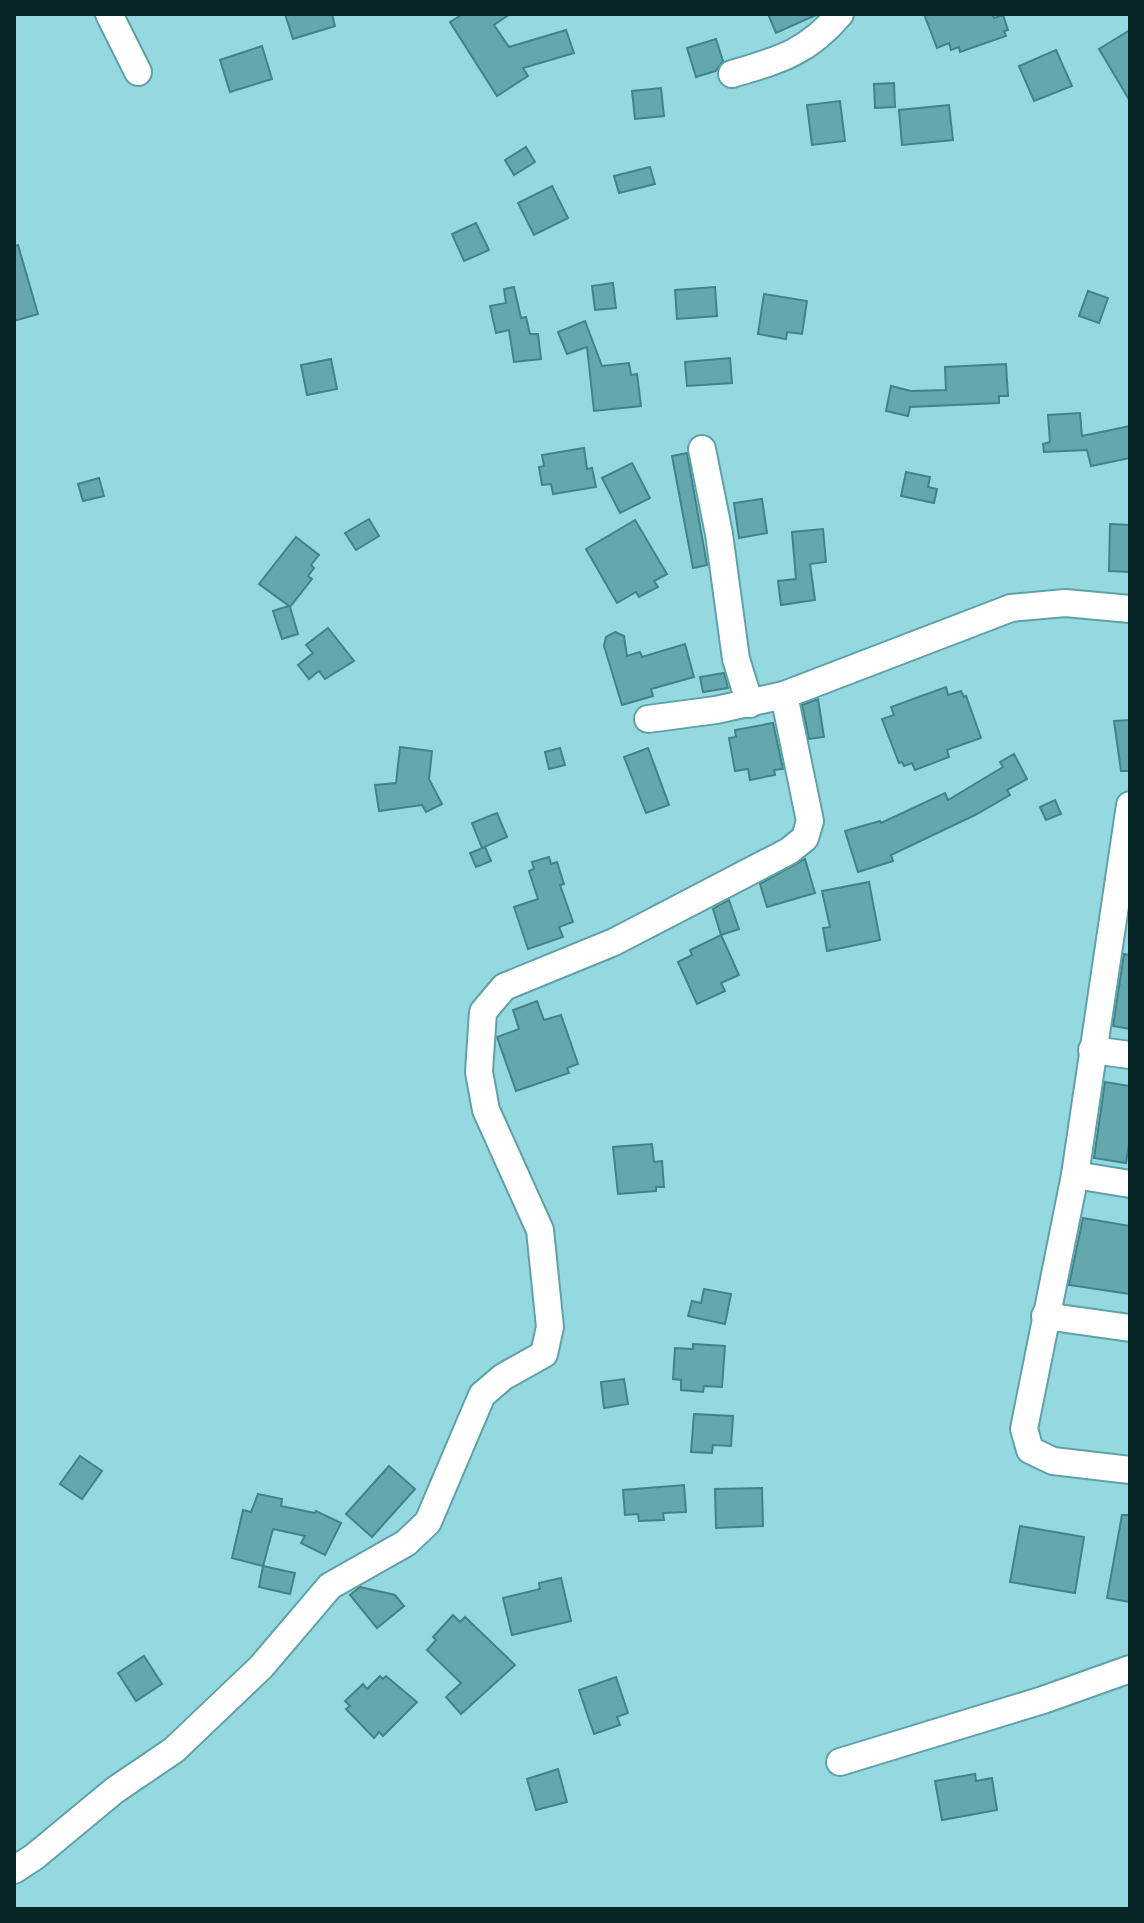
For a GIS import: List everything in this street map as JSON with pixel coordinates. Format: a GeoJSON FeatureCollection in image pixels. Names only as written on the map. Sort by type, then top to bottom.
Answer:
{"type":"FeatureCollection","features":[{"type":"Feature","properties":{"kind":"street"},"geometry":{"type":"LineString","coordinates":[[109,14],[138,72]]}},
{"type":"Feature","properties":{"kind":"street"},"geometry":{"type":"LineString","coordinates":[[732,74],[804,48],[840,14]]}},
{"type":"Feature","properties":{"kind":"street"},"geometry":{"type":"LineString","coordinates":[[702,449],[719,534],[736,659],[750,704]]}},
{"type":"Feature","properties":{"kind":"street"},"geometry":{"type":"LineString","coordinates":[[648,719],[750,704],[784,695],[1011,608],[1065,603],[1130,609]]}},
{"type":"Feature","properties":{"kind":"street"},"geometry":{"type":"LineString","coordinates":[[14,1870],[115,1790],[184,1741],[261,1667],[330,1586],[406,1543],[428,1522],[482,1395],[503,1377],[544,1354],[550,1327],[540,1230],[486,1110],[479,1072],[483,1012],[504,987],[614,942],[789,851],[805,838],[810,821],[784,695]]}},
{"type":"Feature","properties":{"kind":"street"},"geometry":{"type":"LineString","coordinates":[[1130,805],[1121,918],[1092,1050],[1075,1175],[1024,1429],[1030,1450],[1053,1461],[1130,1470]]}},
{"type":"Feature","properties":{"kind":"street"},"geometry":{"type":"LineString","coordinates":[[1092,1050],[1130,1055]]}},
{"type":"Feature","properties":{"kind":"street"},"geometry":{"type":"LineString","coordinates":[[1075,1175],[1130,1184]]}},
{"type":"Feature","properties":{"kind":"street"},"geometry":{"type":"LineString","coordinates":[[1045,1316],[1130,1328]]}},
{"type":"Feature","properties":{"kind":"street"},"geometry":{"type":"LineString","coordinates":[[840,1762],[1043,1700],[1130,1669]]}},
{"type":"Feature","properties":{"kind":"building"},"geometry":{"type":"Polygon","coordinates":[[[285,14],[332,14],[335,26],[293,39],[285,14]]]}},
{"type":"Feature","properties":{"kind":"building"},"geometry":{"type":"Polygon","coordinates":[[[463,14],[510,14],[494,25],[509,47],[566,30],[574,53],[523,68],[528,76],[497,96],[450,22],[463,14]]]}},
{"type":"Feature","properties":{"kind":"building"},"geometry":{"type":"Polygon","coordinates":[[[768,14],[818,14],[776,33],[768,14]]]}},
{"type":"Feature","properties":{"kind":"building"},"geometry":{"type":"Polygon","coordinates":[[[924,14],[992,14],[994,18],[1003,15],[1008,30],[1004,31],[1006,36],[960,52],[959,47],[951,50],[949,43],[937,48],[924,14]]]}},
{"type":"Feature","properties":{"kind":"building"},"geometry":{"type":"Polygon","coordinates":[[[1130,30],[1130,101],[1099,49],[1130,30]]]}},
{"type":"Feature","properties":{"kind":"building"},"geometry":{"type":"Polygon","coordinates":[[[716,39],[723,61],[716,71],[696,77],[687,48],[716,39]]]}},
{"type":"Feature","properties":{"kind":"building"},"geometry":{"type":"Polygon","coordinates":[[[262,46],[272,79],[230,92],[220,60],[262,46]]]}},
{"type":"Feature","properties":{"kind":"building"},"geometry":{"type":"Polygon","coordinates":[[[1056,50],[1072,86],[1034,101],[1019,66],[1056,50]]]}},
{"type":"Feature","properties":{"kind":"building"},"geometry":{"type":"Polygon","coordinates":[[[894,83],[895,107],[875,108],[874,84],[894,83]]]}},
{"type":"Feature","properties":{"kind":"building"},"geometry":{"type":"Polygon","coordinates":[[[661,88],[664,116],[635,119],[632,91],[661,88]]]}},
{"type":"Feature","properties":{"kind":"building"},"geometry":{"type":"Polygon","coordinates":[[[840,101],[845,141],[812,145],[807,105],[840,101]]]}},
{"type":"Feature","properties":{"kind":"building"},"geometry":{"type":"Polygon","coordinates":[[[949,105],[953,140],[902,145],[899,110],[949,105]]]}},
{"type":"Feature","properties":{"kind":"building"},"geometry":{"type":"Polygon","coordinates":[[[526,147],[535,162],[514,175],[505,160],[526,147]]]}},
{"type":"Feature","properties":{"kind":"building"},"geometry":{"type":"Polygon","coordinates":[[[650,167],[655,184],[619,193],[614,176],[650,167]]]}},
{"type":"Feature","properties":{"kind":"building"},"geometry":{"type":"Polygon","coordinates":[[[552,186],[568,218],[534,235],[518,203],[552,186]]]}},
{"type":"Feature","properties":{"kind":"building"},"geometry":{"type":"Polygon","coordinates":[[[476,223],[489,250],[464,261],[452,234],[476,223]]]}},
{"type":"Feature","properties":{"kind":"building"},"geometry":{"type":"Polygon","coordinates":[[[18,245],[38,314],[14,321],[14,246],[18,245]]]}},
{"type":"Feature","properties":{"kind":"building"},"geometry":{"type":"Polygon","coordinates":[[[613,283],[616,308],[595,310],[592,286],[613,283]]]}},
{"type":"Feature","properties":{"kind":"building"},"geometry":{"type":"Polygon","coordinates":[[[514,287],[521,318],[526,317],[530,334],[538,334],[541,359],[514,362],[509,330],[496,333],[490,306],[506,303],[504,289],[514,287]]]}},
{"type":"Feature","properties":{"kind":"building"},"geometry":{"type":"Polygon","coordinates":[[[715,287],[717,316],[677,319],[675,290],[715,287]]]}},
{"type":"Feature","properties":{"kind":"building"},"geometry":{"type":"Polygon","coordinates":[[[1088,291],[1108,298],[1099,323],[1079,316],[1088,291]]]}},
{"type":"Feature","properties":{"kind":"building"},"geometry":{"type":"Polygon","coordinates":[[[764,294],[807,301],[802,334],[787,332],[786,339],[758,334],[764,294]]]}},
{"type":"Feature","properties":{"kind":"building"},"geometry":{"type":"Polygon","coordinates":[[[585,321],[602,366],[629,363],[631,375],[637,374],[641,406],[594,411],[587,347],[567,354],[558,332],[585,321]]]}},
{"type":"Feature","properties":{"kind":"building"},"geometry":{"type":"Polygon","coordinates":[[[730,358],[732,383],[687,386],[685,362],[730,358]]]}},
{"type":"Feature","properties":{"kind":"building"},"geometry":{"type":"Polygon","coordinates":[[[331,359],[337,389],[307,395],[301,365],[331,359]]]}},
{"type":"Feature","properties":{"kind":"building"},"geometry":{"type":"Polygon","coordinates":[[[1006,364],[1008,396],[999,396],[999,403],[910,407],[908,416],[886,411],[891,386],[911,391],[946,390],[945,367],[1006,364]]]}},
{"type":"Feature","properties":{"kind":"building"},"geometry":{"type":"Polygon","coordinates":[[[1080,413],[1082,436],[1130,426],[1130,458],[1091,466],[1087,450],[1044,452],[1043,444],[1050,442],[1048,415],[1080,413]]]}},
{"type":"Feature","properties":{"kind":"building"},"geometry":{"type":"Polygon","coordinates":[[[584,448],[587,469],[592,468],[596,487],[553,494],[551,484],[542,485],[539,467],[544,466],[542,455],[584,448]]]}},
{"type":"Feature","properties":{"kind":"building"},"geometry":{"type":"Polygon","coordinates":[[[687,453],[707,565],[693,568],[672,456],[687,453]]]}},
{"type":"Feature","properties":{"kind":"building"},"geometry":{"type":"Polygon","coordinates":[[[632,463],[650,498],[620,513],[602,478],[632,463]]]}},
{"type":"Feature","properties":{"kind":"building"},"geometry":{"type":"Polygon","coordinates":[[[906,472],[930,477],[928,487],[937,489],[934,503],[901,496],[906,472]]]}},
{"type":"Feature","properties":{"kind":"building"},"geometry":{"type":"Polygon","coordinates":[[[99,478],[104,496],[83,501],[78,484],[99,478]]]}},
{"type":"Feature","properties":{"kind":"building"},"geometry":{"type":"Polygon","coordinates":[[[762,499],[767,533],[739,538],[734,503],[762,499]]]}},
{"type":"Feature","properties":{"kind":"building"},"geometry":{"type":"Polygon","coordinates":[[[369,519],[379,536],[356,550],[345,533],[369,519]]]}},
{"type":"Feature","properties":{"kind":"building"},"geometry":{"type":"Polygon","coordinates":[[[635,520],[667,574],[654,581],[658,587],[639,597],[636,592],[617,603],[586,549],[635,520]]]}},
{"type":"Feature","properties":{"kind":"building"},"geometry":{"type":"Polygon","coordinates":[[[1110,524],[1130,525],[1130,572],[1109,571],[1110,524]]]}},
{"type":"Feature","properties":{"kind":"building"},"geometry":{"type":"Polygon","coordinates":[[[823,529],[826,562],[810,564],[815,600],[781,605],[778,581],[796,579],[792,532],[823,529]]]}},
{"type":"Feature","properties":{"kind":"building"},"geometry":{"type":"Polygon","coordinates":[[[296,537],[319,555],[311,565],[314,568],[308,576],[312,579],[290,607],[298,634],[282,639],[273,611],[289,606],[259,584],[296,537]]]}},
{"type":"Feature","properties":{"kind":"building"},"geometry":{"type":"Polygon","coordinates":[[[328,628],[354,661],[325,679],[319,671],[309,679],[298,665],[313,653],[306,645],[328,628]]]}},
{"type":"Feature","properties":{"kind":"building"},"geometry":{"type":"Polygon","coordinates":[[[615,632],[624,636],[627,656],[640,652],[642,657],[685,644],[694,677],[651,689],[653,696],[622,705],[604,646],[606,637],[615,632]]]}},
{"type":"Feature","properties":{"kind":"building"},"geometry":{"type":"Polygon","coordinates":[[[724,673],[728,688],[703,692],[700,677],[724,673]]]}},
{"type":"Feature","properties":{"kind":"building"},"geometry":{"type":"Polygon","coordinates":[[[946,687],[948,695],[961,691],[966,696],[981,738],[947,750],[949,757],[915,770],[912,763],[904,766],[902,762],[899,763],[882,719],[894,715],[891,707],[946,687]]]}},
{"type":"Feature","properties":{"kind":"building"},"geometry":{"type":"Polygon","coordinates":[[[818,699],[824,737],[809,739],[802,705],[818,699]]]}},
{"type":"Feature","properties":{"kind":"building"},"geometry":{"type":"Polygon","coordinates":[[[1130,720],[1130,771],[1121,771],[1114,721],[1130,720]]]}},
{"type":"Feature","properties":{"kind":"building"},"geometry":{"type":"Polygon","coordinates":[[[773,723],[783,769],[774,770],[775,775],[750,780],[748,769],[735,771],[729,738],[736,737],[735,730],[773,723]]]}},
{"type":"Feature","properties":{"kind":"building"},"geometry":{"type":"Polygon","coordinates":[[[400,747],[432,751],[429,779],[442,804],[426,812],[422,805],[379,811],[375,785],[396,783],[400,747]]]}},
{"type":"Feature","properties":{"kind":"building"},"geometry":{"type":"Polygon","coordinates":[[[560,748],[565,765],[549,769],[545,752],[560,748]]]}},
{"type":"Feature","properties":{"kind":"building"},"geometry":{"type":"Polygon","coordinates":[[[648,748],[669,805],[646,813],[624,757],[648,748]]]}},
{"type":"Feature","properties":{"kind":"building"},"geometry":{"type":"Polygon","coordinates":[[[1014,754],[1027,779],[1007,790],[1010,795],[891,855],[893,861],[858,872],[845,831],[881,823],[945,793],[948,800],[1003,767],[1000,762],[1014,754]]]}},
{"type":"Feature","properties":{"kind":"building"},"geometry":{"type":"Polygon","coordinates":[[[1055,800],[1061,814],[1046,820],[1040,807],[1055,800]]]}},
{"type":"Feature","properties":{"kind":"building"},"geometry":{"type":"Polygon","coordinates":[[[497,813],[507,837],[482,848],[472,823],[497,813]]]}},
{"type":"Feature","properties":{"kind":"building"},"geometry":{"type":"Polygon","coordinates":[[[485,847],[491,861],[476,867],[470,853],[485,847]]]}},
{"type":"Feature","properties":{"kind":"building"},"geometry":{"type":"Polygon","coordinates":[[[549,857],[551,864],[557,862],[564,884],[560,885],[573,922],[559,927],[563,937],[528,949],[514,907],[538,899],[529,871],[534,869],[532,862],[549,857]]]}},
{"type":"Feature","properties":{"kind":"building"},"geometry":{"type":"Polygon","coordinates":[[[805,859],[815,893],[767,907],[760,884],[805,859]]]}},
{"type":"Feature","properties":{"kind":"building"},"geometry":{"type":"Polygon","coordinates":[[[869,882],[880,940],[827,951],[823,928],[830,927],[822,891],[869,882]]]}},
{"type":"Feature","properties":{"kind":"building"},"geometry":{"type":"Polygon","coordinates":[[[729,900],[739,929],[721,935],[713,909],[729,900]]]}},
{"type":"Feature","properties":{"kind":"building"},"geometry":{"type":"Polygon","coordinates":[[[721,935],[739,975],[721,983],[725,991],[697,1004],[678,962],[692,955],[690,950],[721,935]]]}},
{"type":"Feature","properties":{"kind":"building"},"geometry":{"type":"Polygon","coordinates":[[[1124,954],[1130,955],[1130,1029],[1113,1026],[1124,954]]]}},
{"type":"Feature","properties":{"kind":"building"},"geometry":{"type":"Polygon","coordinates":[[[537,1001],[544,1020],[561,1015],[578,1064],[567,1068],[569,1073],[516,1091],[497,1037],[519,1029],[513,1010],[537,1001]]]}},
{"type":"Feature","properties":{"kind":"building"},"geometry":{"type":"Polygon","coordinates":[[[1105,1082],[1130,1086],[1130,1138],[1126,1163],[1094,1158],[1105,1082]]]}},
{"type":"Feature","properties":{"kind":"building"},"geometry":{"type":"Polygon","coordinates":[[[652,1144],[654,1162],[662,1161],[664,1187],[656,1187],[656,1191],[618,1194],[613,1147],[652,1144]]]}},
{"type":"Feature","properties":{"kind":"building"},"geometry":{"type":"Polygon","coordinates":[[[1083,1218],[1130,1226],[1130,1294],[1069,1285],[1083,1218]]]}},
{"type":"Feature","properties":{"kind":"building"},"geometry":{"type":"Polygon","coordinates":[[[704,1289],[731,1294],[725,1324],[688,1316],[692,1301],[701,1303],[704,1289]]]}},
{"type":"Feature","properties":{"kind":"building"},"geometry":{"type":"Polygon","coordinates":[[[693,1344],[725,1346],[722,1387],[704,1386],[703,1392],[681,1390],[681,1380],[673,1379],[675,1348],[693,1349],[693,1344]]]}},
{"type":"Feature","properties":{"kind":"building"},"geometry":{"type":"Polygon","coordinates":[[[624,1379],[628,1404],[604,1408],[601,1382],[624,1379]]]}},
{"type":"Feature","properties":{"kind":"building"},"geometry":{"type":"Polygon","coordinates":[[[694,1414],[733,1416],[731,1446],[713,1445],[712,1453],[691,1452],[694,1414]]]}},
{"type":"Feature","properties":{"kind":"building"},"geometry":{"type":"Polygon","coordinates":[[[80,1456],[102,1471],[82,1499],[60,1484],[80,1456]]]}},
{"type":"Feature","properties":{"kind":"building"},"geometry":{"type":"Polygon","coordinates":[[[389,1466],[415,1489],[372,1537],[346,1514],[389,1466]]]}},
{"type":"Feature","properties":{"kind":"building"},"geometry":{"type":"Polygon","coordinates":[[[684,1485],[686,1512],[663,1513],[664,1520],[639,1521],[638,1514],[625,1515],[623,1490],[684,1485]]]}},
{"type":"Feature","properties":{"kind":"building"},"geometry":{"type":"Polygon","coordinates":[[[762,1488],[763,1526],[716,1528],[715,1489],[762,1488]]]}},
{"type":"Feature","properties":{"kind":"building"},"geometry":{"type":"Polygon","coordinates":[[[258,1494],[282,1499],[281,1506],[316,1511],[341,1523],[325,1555],[301,1543],[305,1536],[273,1529],[263,1566],[232,1558],[243,1510],[251,1512],[258,1494]]]}},
{"type":"Feature","properties":{"kind":"building"},"geometry":{"type":"Polygon","coordinates":[[[1122,1515],[1130,1515],[1130,1602],[1107,1598],[1122,1515]]]}},
{"type":"Feature","properties":{"kind":"building"},"geometry":{"type":"Polygon","coordinates":[[[1020,1526],[1084,1537],[1075,1593],[1010,1582],[1020,1526]]]}},
{"type":"Feature","properties":{"kind":"building"},"geometry":{"type":"Polygon","coordinates":[[[263,1566],[295,1573],[290,1594],[259,1587],[263,1566]]]}},
{"type":"Feature","properties":{"kind":"building"},"geometry":{"type":"Polygon","coordinates":[[[561,1578],[571,1621],[512,1635],[503,1598],[540,1589],[539,1583],[561,1578]]]}},
{"type":"Feature","properties":{"kind":"building"},"geometry":{"type":"Polygon","coordinates":[[[360,1587],[395,1595],[404,1606],[377,1628],[350,1595],[360,1587]]]}},
{"type":"Feature","properties":{"kind":"building"},"geometry":{"type":"Polygon","coordinates":[[[453,1615],[460,1622],[465,1617],[515,1665],[461,1714],[446,1697],[461,1683],[427,1650],[436,1640],[433,1637],[453,1615]]]}},
{"type":"Feature","properties":{"kind":"building"},"geometry":{"type":"Polygon","coordinates":[[[144,1656],[162,1684],[136,1701],[118,1673],[144,1656]]]}},
{"type":"Feature","properties":{"kind":"building"},"geometry":{"type":"Polygon","coordinates":[[[380,1676],[383,1679],[386,1676],[417,1702],[383,1736],[379,1732],[374,1738],[346,1709],[350,1706],[345,1701],[363,1684],[367,1689],[380,1676]]]}},
{"type":"Feature","properties":{"kind":"building"},"geometry":{"type":"Polygon","coordinates":[[[616,1677],[628,1713],[617,1717],[620,1725],[594,1734],[579,1690],[616,1677]]]}},
{"type":"Feature","properties":{"kind":"building"},"geometry":{"type":"Polygon","coordinates":[[[558,1769],[567,1802],[536,1810],[527,1779],[558,1769]]]}},
{"type":"Feature","properties":{"kind":"building"},"geometry":{"type":"Polygon","coordinates":[[[975,1774],[976,1781],[992,1778],[997,1810],[942,1820],[935,1781],[975,1774]]]}}]}
